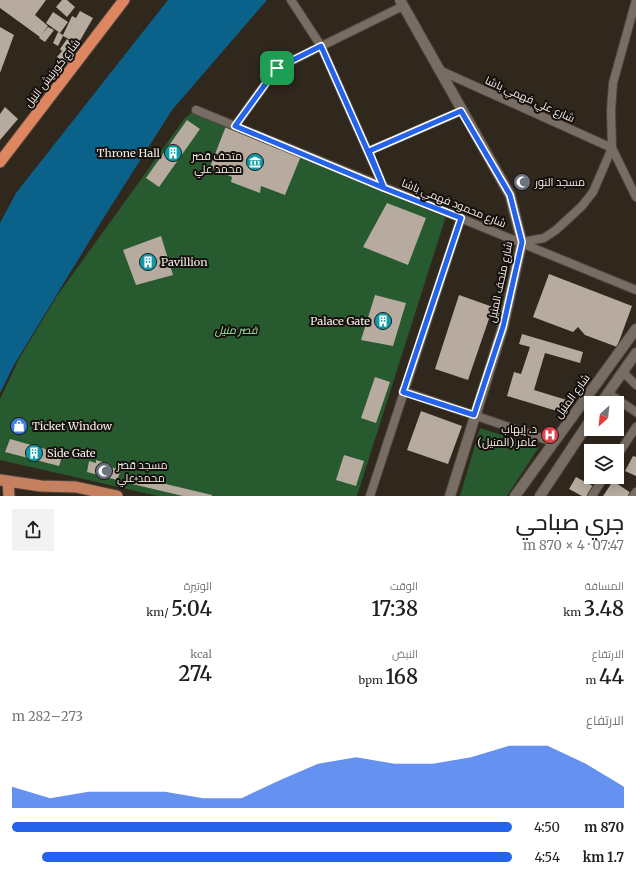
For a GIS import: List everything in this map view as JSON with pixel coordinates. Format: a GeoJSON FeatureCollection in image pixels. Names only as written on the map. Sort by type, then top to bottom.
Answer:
{"type":"FeatureCollection","features":[{"type":"Feature","properties":{"kind":"highway","name":"شارع كورنيش النيل"},"geometry":{"type":"LineString","coordinates":[[2,155],[124,0]]}},
{"type":"Feature","properties":{"kind":"main road"},"geometry":{"type":"LineString","coordinates":[[9,496],[4,480],[41,486],[76,487],[117,496]]}},
{"type":"Feature","properties":{"kind":"street"},"geometry":{"type":"LineString","coordinates":[[291,0],[321,46],[369,151],[384,188]]}},
{"type":"Feature","properties":{"kind":"street"},"geometry":{"type":"LineString","coordinates":[[636,0],[613,83],[611,110],[612,148],[636,197]]}},
{"type":"Feature","properties":{"kind":"street"},"geometry":{"type":"LineString","coordinates":[[235,126],[277,68],[401,3]]}},
{"type":"Feature","properties":{"kind":"street","name":"شارع متحف المنيل"},"geometry":{"type":"LineString","coordinates":[[401,3],[510,195],[522,242],[503,327],[474,415],[450,496]]}},
{"type":"Feature","properties":{"kind":"street","name":"شارع علي فهمي باشا"},"geometry":{"type":"LineString","coordinates":[[438,70],[612,148]]}},
{"type":"Feature","properties":{"kind":"street","name":"شارع محمود فهمي باشا"},"geometry":{"type":"LineString","coordinates":[[196,110],[384,188],[522,242],[636,290]]}},
{"type":"Feature","properties":{"kind":"street"},"geometry":{"type":"LineString","coordinates":[[369,151],[461,111]]}},
{"type":"Feature","properties":{"kind":"street"},"geometry":{"type":"LineString","coordinates":[[522,242],[544,238],[556,230],[582,206],[593,192],[612,148]]}},
{"type":"Feature","properties":{"kind":"street"},"geometry":{"type":"LineString","coordinates":[[370,496],[461,218]]}},
{"type":"Feature","properties":{"kind":"street","name":"شارع المنيل"},"geometry":{"type":"LineString","coordinates":[[514,496],[636,329]]}},
{"type":"Feature","properties":{"kind":"street"},"geometry":{"type":"LineString","coordinates":[[606,396],[636,352]]}},
{"type":"Feature","properties":{"kind":"street"},"geometry":{"type":"LineString","coordinates":[[623,372],[636,385]]}},
{"type":"Feature","properties":{"kind":"street"},"geometry":{"type":"LineString","coordinates":[[403,392],[553,442]]}},
{"type":"Feature","properties":{"kind":"street"},"geometry":{"type":"LineString","coordinates":[[608,393],[636,412]]}},
{"type":"Feature","properties":{"kind":"street"},"geometry":{"type":"LineString","coordinates":[[624,445],[636,427]]}},
{"type":"Feature","properties":{"kind":"street"},"geometry":{"type":"LineString","coordinates":[[540,496],[584,429]]}},
{"type":"Feature","properties":{"kind":"street"},"geometry":{"type":"LineString","coordinates":[[592,496],[600,484]]}},
{"type":"Feature","properties":{"kind":"street"},"geometry":{"type":"LineString","coordinates":[[633,496],[636,492]]}},
{"type":"Feature","properties":{"kind":"green space","name":"قصر منيل"},"geometry":{"type":"Polygon","coordinates":[[[194,111],[446,216],[357,496],[158,496],[0,460],[0,399],[19,359],[57,296],[185,118],[194,111]]]}},
{"type":"Feature","properties":{"kind":"green space"},"geometry":{"type":"Polygon","coordinates":[[[480,428],[539,447],[507,496],[460,496],[480,428]]]}},
{"type":"Feature","properties":{"kind":"water"},"geometry":{"type":"Polygon","coordinates":[[[168,0],[267,0],[172,110],[101,222],[14,365],[0,393],[0,223],[16,193],[168,0]]]}},
{"type":"Feature","properties":{"kind":"building"},"geometry":{"type":"Polygon","coordinates":[[[0,0],[46,0],[35,15],[48,26],[40,37],[0,8],[0,0]]]}},
{"type":"Feature","properties":{"kind":"building"},"geometry":{"type":"Polygon","coordinates":[[[62,0],[67,0],[75,7],[67,17],[56,7],[62,0]]]}},
{"type":"Feature","properties":{"kind":"building"},"geometry":{"type":"Polygon","coordinates":[[[80,11],[93,18],[78,44],[63,36],[58,46],[53,43],[58,32],[63,35],[72,16],[76,18],[80,11]]]}},
{"type":"Feature","properties":{"kind":"building"},"geometry":{"type":"Polygon","coordinates":[[[53,12],[68,22],[60,33],[46,23],[53,12]]]}},
{"type":"Feature","properties":{"kind":"building"},"geometry":{"type":"Polygon","coordinates":[[[0,27],[14,35],[0,73],[0,27]]]}},
{"type":"Feature","properties":{"kind":"building"},"geometry":{"type":"Polygon","coordinates":[[[48,27],[54,30],[45,42],[39,38],[48,27]]]}},
{"type":"Feature","properties":{"kind":"building"},"geometry":{"type":"Polygon","coordinates":[[[67,39],[76,46],[69,56],[72,58],[67,65],[57,57],[62,51],[60,49],[67,39]]]}},
{"type":"Feature","properties":{"kind":"building"},"geometry":{"type":"Polygon","coordinates":[[[5,107],[18,119],[0,140],[0,114],[5,107]]]}},
{"type":"Feature","properties":{"kind":"building","name":"Throne Hall"},"geometry":{"type":"Polygon","coordinates":[[[187,120],[200,129],[159,187],[146,178],[187,120]]]}},
{"type":"Feature","properties":{"kind":"building","name":"متحف قصر محمد علي"},"geometry":{"type":"Polygon","coordinates":[[[226,126],[301,156],[285,195],[261,186],[260,193],[231,182],[232,177],[210,167],[226,126]]]}},
{"type":"Feature","properties":{"kind":"building"},"geometry":{"type":"Polygon","coordinates":[[[387,203],[426,218],[408,265],[363,247],[387,203]]]}},
{"type":"Feature","properties":{"kind":"building","name":"Pavillion"},"geometry":{"type":"Polygon","coordinates":[[[161,236],[173,275],[136,285],[123,250],[161,236]]]}},
{"type":"Feature","properties":{"kind":"building"},"geometry":{"type":"Polygon","coordinates":[[[549,274],[632,306],[617,347],[585,335],[578,327],[573,332],[533,317],[549,274]]]}},
{"type":"Feature","properties":{"kind":"building","name":"Palace Gate"},"geometry":{"type":"Polygon","coordinates":[[[375,295],[406,303],[393,346],[361,340],[375,295]]]}},
{"type":"Feature","properties":{"kind":"building"},"geometry":{"type":"Polygon","coordinates":[[[459,295],[493,307],[468,380],[435,369],[459,295]]]}},
{"type":"Feature","properties":{"kind":"building"},"geometry":{"type":"Polygon","coordinates":[[[522,334],[583,352],[580,363],[545,353],[534,390],[570,401],[567,414],[507,396],[514,372],[521,374],[530,347],[519,344],[522,334]]]}},
{"type":"Feature","properties":{"kind":"building"},"geometry":{"type":"Polygon","coordinates":[[[375,377],[390,382],[376,423],[361,418],[375,377]]]}},
{"type":"Feature","properties":{"kind":"building"},"geometry":{"type":"Polygon","coordinates":[[[421,411],[462,426],[448,464],[407,450],[421,411]]]}},
{"type":"Feature","properties":{"kind":"building","name":"Ticket Window"},"geometry":{"type":"Polygon","coordinates":[[[18,417],[26,421],[20,434],[12,431],[18,417]]]}},
{"type":"Feature","properties":{"kind":"building","name":"Side Gate"},"geometry":{"type":"Polygon","coordinates":[[[10,439],[63,454],[59,466],[5,452],[10,439]]]}},
{"type":"Feature","properties":{"kind":"building"},"geometry":{"type":"Polygon","coordinates":[[[344,455],[364,461],[356,486],[336,480],[344,455]]]}},
{"type":"Feature","properties":{"kind":"building"},"geometry":{"type":"Polygon","coordinates":[[[633,456],[636,457],[636,476],[625,471],[633,456]]]}},
{"type":"Feature","properties":{"kind":"building","name":"مسجد قصر محمد علي"},"geometry":{"type":"Polygon","coordinates":[[[96,460],[110,464],[110,467],[121,470],[117,480],[87,472],[89,461],[96,463],[96,460]]]}},
{"type":"Feature","properties":{"kind":"building"},"geometry":{"type":"Polygon","coordinates":[[[128,475],[212,496],[183,496],[128,483],[128,475]]]}},
{"type":"Feature","properties":{"kind":"building"},"geometry":{"type":"Polygon","coordinates":[[[576,477],[584,481],[584,484],[593,486],[587,496],[582,496],[569,489],[576,477]]]}},
{"type":"Feature","properties":{"kind":"building"},"geometry":{"type":"Polygon","coordinates":[[[611,484],[618,484],[631,493],[629,496],[603,496],[611,484]]]}},
{"type":"Feature","properties":{"kind":"place","name":"Throne Hall"},"geometry":{"type":"Point","coordinates":[173,153]}},
{"type":"Feature","properties":{"kind":"place","name":"متحف قصر محمد علي"},"geometry":{"type":"Point","coordinates":[255,162]}},
{"type":"Feature","properties":{"kind":"place","name":"مسجد النور"},"geometry":{"type":"Point","coordinates":[522,182]}},
{"type":"Feature","properties":{"kind":"place","name":"Pavillion"},"geometry":{"type":"Point","coordinates":[148,262]}},
{"type":"Feature","properties":{"kind":"place","name":"Palace Gate"},"geometry":{"type":"Point","coordinates":[383,321]}},
{"type":"Feature","properties":{"kind":"place","name":"Ticket Window"},"geometry":{"type":"Point","coordinates":[19,426]}},
{"type":"Feature","properties":{"kind":"place","name":"د. إيهاب عامر (المنيل)"},"geometry":{"type":"Point","coordinates":[550,435]}},
{"type":"Feature","properties":{"kind":"place","name":"Side Gate"},"geometry":{"type":"Point","coordinates":[34,453]}},
{"type":"Feature","properties":{"kind":"place","name":"مسجد قصر محمد علي"},"geometry":{"type":"Point","coordinates":[104,471]}},
{"type":"Feature","properties":{"kind":"route"},"geometry":{"type":"LineString","coordinates":[[277,68],[235,126],[384,188],[369,151],[461,111],[510,195],[518,219],[522,242],[503,327],[474,415],[403,392],[461,218],[384,188],[369,151],[321,46],[277,68]]}}]}
